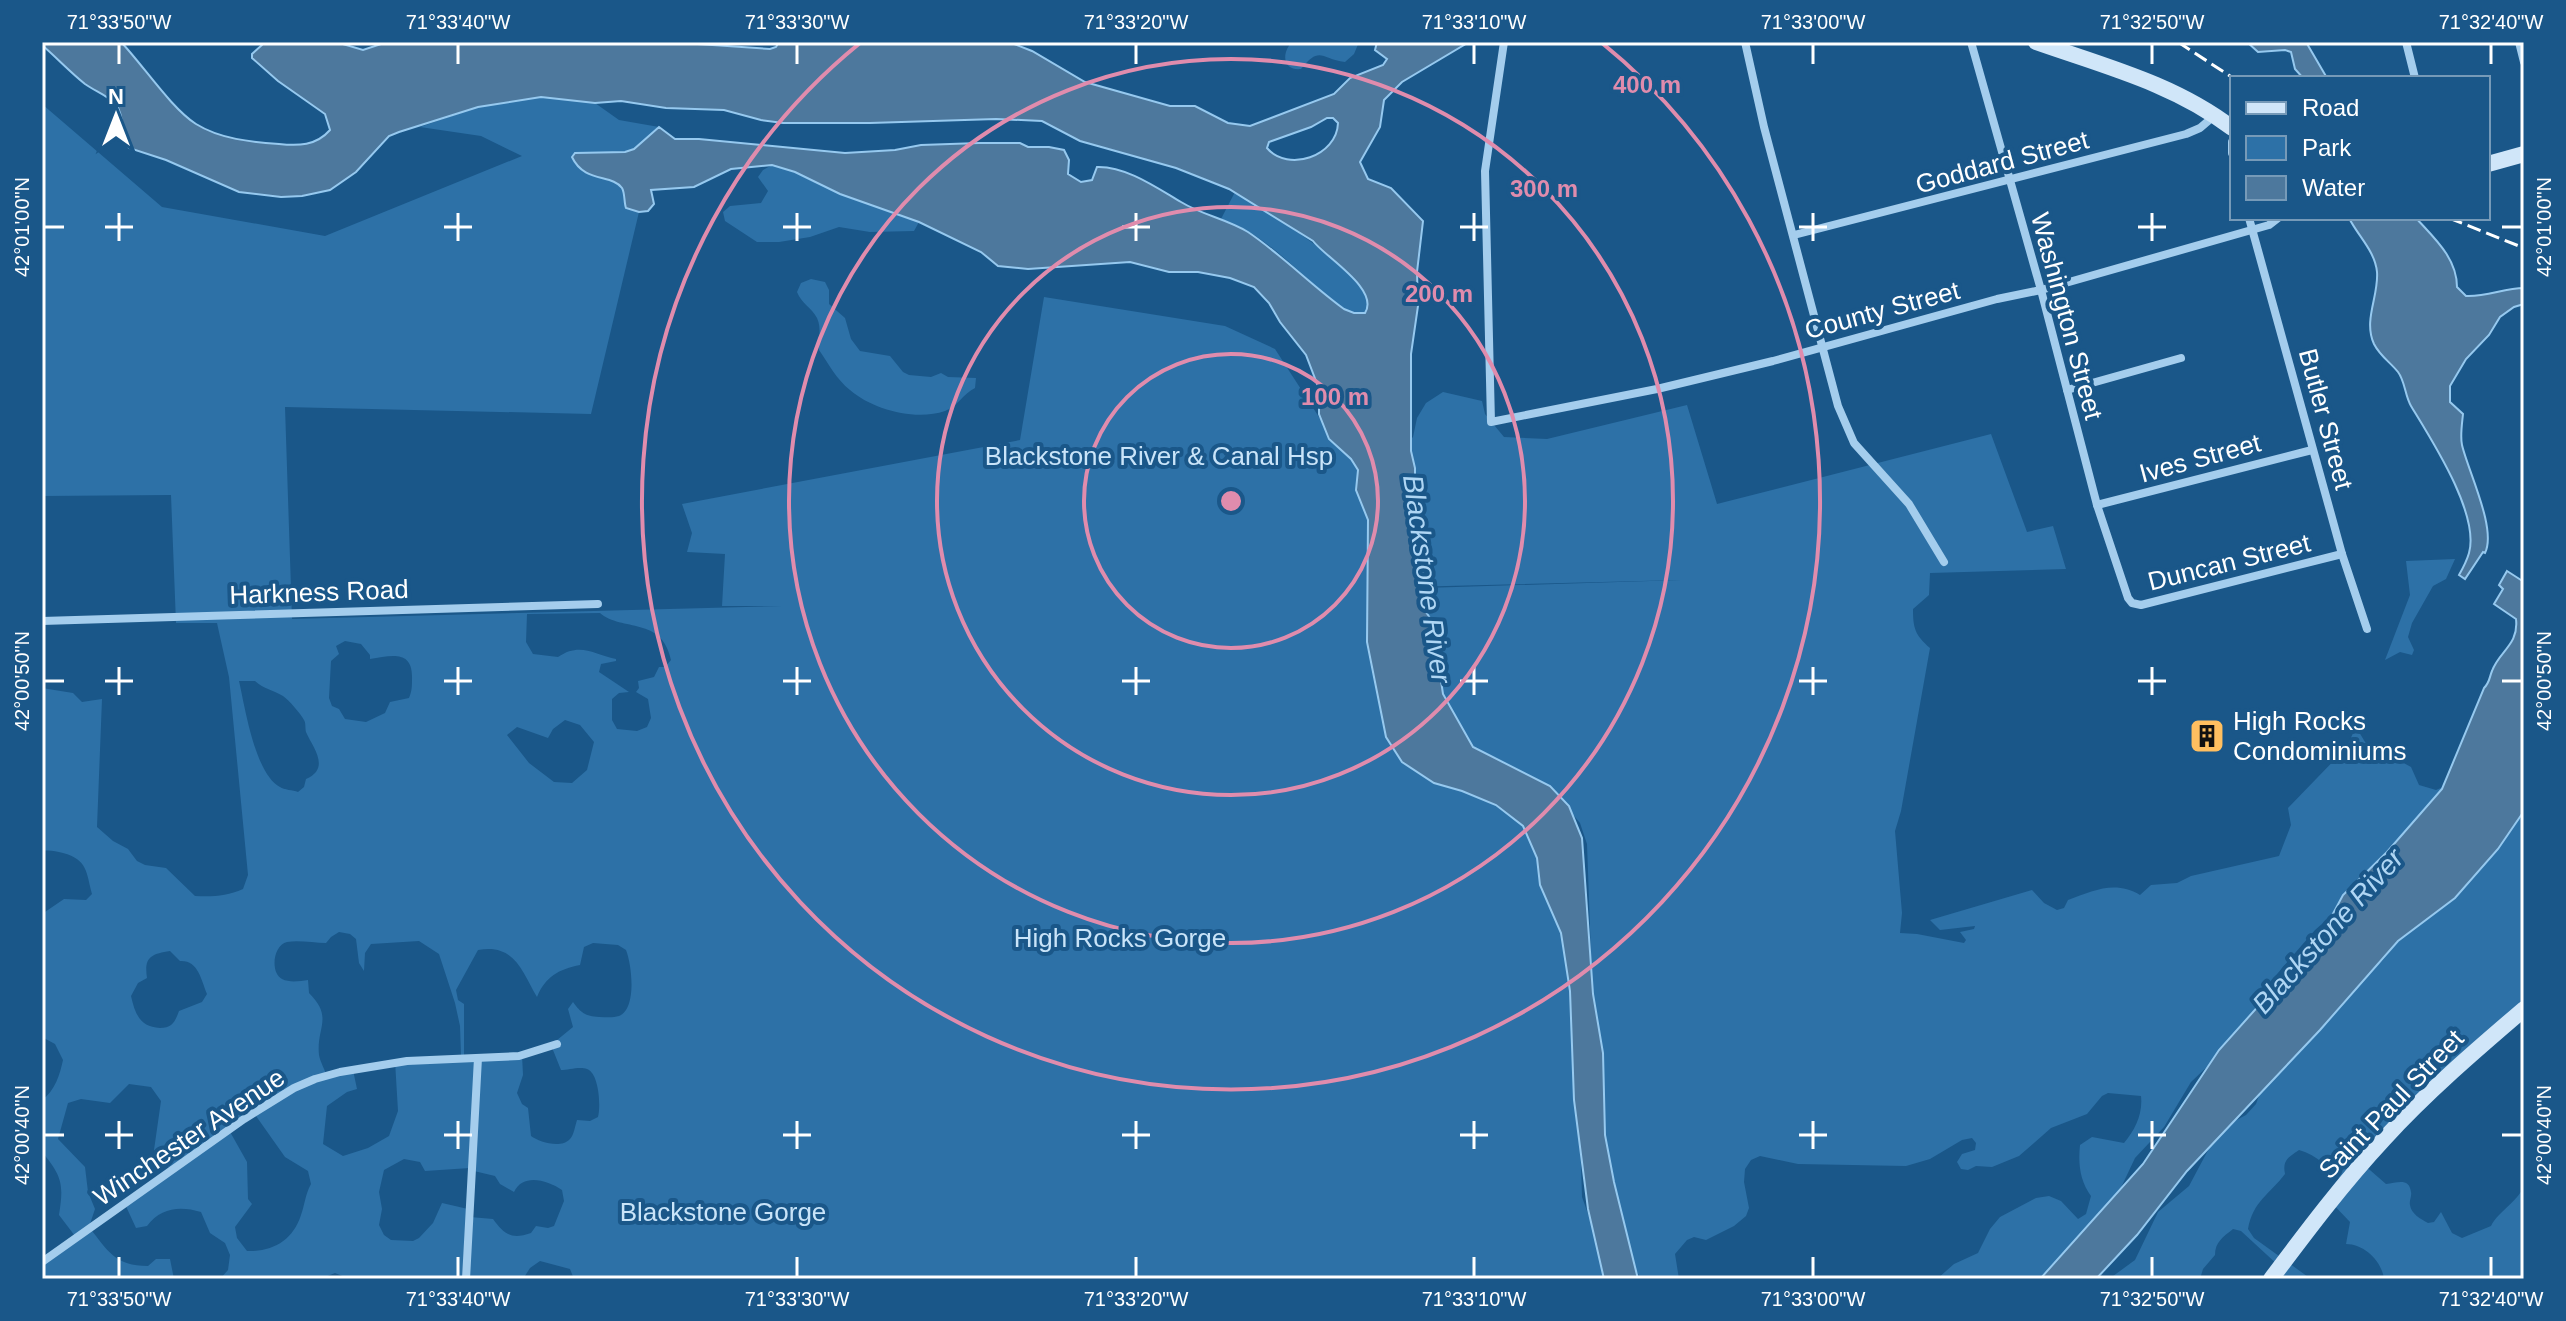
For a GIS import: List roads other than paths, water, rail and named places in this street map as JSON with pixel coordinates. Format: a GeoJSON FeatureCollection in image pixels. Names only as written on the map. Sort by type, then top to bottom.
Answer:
{"type":"FeatureCollection","features":[{"type":"Feature","properties":{"kind":"main road"},"geometry":{"type":"LineString","coordinates":[[2036,42],[2167,89],[2198,103],[2230,126]]}},
{"type":"Feature","properties":{"kind":"main road"},"geometry":{"type":"LineString","coordinates":[[2490,163],[2524,154]]}},
{"type":"Feature","properties":{"kind":"main road","name":"Saint Paul Street"},"geometry":{"type":"LineString","coordinates":[[2271,1279],[2387,1136],[2524,1009]]}},
{"type":"Feature","properties":{"kind":"street","name":"County Street"},"geometry":{"type":"LineString","coordinates":[[1504,42],[1485,171],[1491,422],[1653,390],[1822,347],[2041,290],[2253,230],[2275,220]]}},
{"type":"Feature","properties":{"kind":"street"},"geometry":{"type":"LineString","coordinates":[[1745,42],[1764,127],[1838,406],[1854,443],[1909,504],[1944,562]]}},
{"type":"Feature","properties":{"kind":"street","name":"Washington Street"},"geometry":{"type":"LineString","coordinates":[[1971,42],[2041,290],[2097,505],[2128,598]]}},
{"type":"Feature","properties":{"kind":"street"},"geometry":{"type":"LineString","coordinates":[[2406,42],[2414,76]]}},
{"type":"Feature","properties":{"kind":"street"},"geometry":{"type":"LineString","coordinates":[[2519,42],[2524,62]]}},
{"type":"Feature","properties":{"kind":"street","name":"Goddard Street"},"geometry":{"type":"LineString","coordinates":[[1794,235],[2186,134],[2200,128],[2215,115]]}},
{"type":"Feature","properties":{"kind":"street","name":"Butler Street"},"geometry":{"type":"LineString","coordinates":[[2250,220],[2312,450],[2367,629]]}},
{"type":"Feature","properties":{"kind":"street"},"geometry":{"type":"LineString","coordinates":[[2067,390],[2181,358]]}},
{"type":"Feature","properties":{"kind":"street","name":"Ives Street"},"geometry":{"type":"LineString","coordinates":[[2097,505],[2312,450]]}},
{"type":"Feature","properties":{"kind":"street","name":"Duncan Street"},"geometry":{"type":"LineString","coordinates":[[2128,598],[2132,603],[2141,605],[2342,554]]}},
{"type":"Feature","properties":{"kind":"street","name":"Harkness Road"},"geometry":{"type":"LineString","coordinates":[[42,621],[598,604]]}},
{"type":"Feature","properties":{"kind":"street","name":"Winchester Avenue"},"geometry":{"type":"LineString","coordinates":[[42,1262],[244,1119],[315,1079],[370,1065],[519,1056],[557,1044]]}},
{"type":"Feature","properties":{"kind":"street"},"geometry":{"type":"LineString","coordinates":[[466,1279],[478,1058]]}},
{"type":"Feature","properties":{"kind":"water"},"geometry":{"type":"Polygon","coordinates":[[[42,42],[121,42],[167,97],[196,124],[236,139],[293,145],[313,142],[330,130],[325,114],[278,81],[252,58],[261,42],[336,42],[363,50],[387,42],[668,42],[770,49],[779,42],[1009,42],[1032,51],[1085,82],[1170,106],[1195,106],[1228,123],[1250,126],[1334,94],[1350,78],[1383,65],[1387,59],[1375,50],[1377,42],[1469,42],[1402,82],[1384,100],[1380,127],[1360,162],[1368,179],[1391,188],[1423,221],[1417,272],[1418,306],[1411,354],[1411,451],[1415,491],[1418,494],[1417,532],[1423,560],[1426,612],[1432,621],[1443,694],[1473,747],[1550,786],[1569,806],[1582,838],[1593,994],[1603,1053],[1605,1135],[1638,1279],[1604,1279],[1588,1209],[1574,1100],[1570,991],[1561,933],[1540,885],[1537,858],[1523,826],[1496,805],[1434,783],[1402,762],[1386,737],[1367,642],[1368,520],[1356,490],[1358,470],[1351,459],[1329,439],[1319,414],[1319,389],[1306,355],[1254,287],[1230,278],[1198,272],[1169,272],[1130,262],[1028,269],[998,266],[981,252],[919,222],[840,194],[795,172],[772,165],[731,169],[694,187],[651,190],[654,204],[648,211],[639,212],[626,208],[622,188],[612,181],[583,171],[572,157],[575,153],[634,149],[659,127],[675,139],[845,153],[979,143],[1049,147],[1064,150],[1069,160],[1068,174],[1081,182],[1092,180],[1097,167],[1119,170],[1248,232],[1344,309],[1365,313],[1368,304],[1358,284],[1313,241],[1229,189],[1176,168],[1080,141],[1042,121],[783,123],[724,110],[541,97],[478,107],[389,136],[356,172],[330,190],[281,197],[239,192],[166,160],[129,148],[117,106],[85,84],[42,42]],[[1333,118],[1269,142],[1267,148],[1276,155],[1298,160],[1321,152],[1336,135],[1338,123],[1333,118]]]}},
{"type":"Feature","properties":{"kind":"water"},"geometry":{"type":"Polygon","coordinates":[[[2247,42],[2306,42],[2326,76],[2301,76],[2295,69],[2291,52],[2258,52],[2247,42]]]}},
{"type":"Feature","properties":{"kind":"water"},"geometry":{"type":"Polygon","coordinates":[[[2350,220],[2418,220],[2449,258],[2457,287],[2466,296],[2524,288],[2524,304],[2500,317],[2489,335],[2466,359],[2450,386],[2450,402],[2463,414],[2462,445],[2487,530],[2485,553],[2465,579],[2459,575],[2469,553],[2470,537],[2461,498],[2409,402],[2400,376],[2379,352],[2371,335],[2377,272],[2370,250],[2350,220]]]}},
{"type":"Feature","properties":{"kind":"water","name":"Blackstone River"},"geometry":{"type":"Polygon","coordinates":[[[2507,571],[2524,582],[2524,811],[2498,849],[2455,898],[2398,941],[2320,1030],[2187,1171],[2137,1235],[2096,1279],[2040,1279],[2143,1164],[2219,1050],[2321,936],[2343,895],[2387,852],[2442,789],[2495,664],[2512,642],[2516,619],[2494,604],[2503,589],[2499,585],[2507,571]]]}},
{"type":"Feature","properties":{"kind":"railway"},"geometry":{"type":"LineString","coordinates":[[2178,42],[2230,76]]}},
{"type":"Feature","properties":{"kind":"railway"},"geometry":{"type":"LineString","coordinates":[[2454,220],[2524,248]]}},
{"type":"Feature","properties":{"kind":"place","name":"High Rocks Condominiums"},"geometry":{"type":"Point","coordinates":[2207,736]}},
{"type":"Feature","properties":{"kind":"park label","name":"Blackstone River & Canal Hsp"},"geometry":{"type":"Point","coordinates":[1159,456]}},
{"type":"Feature","properties":{"kind":"park label","name":"High Rocks Gorge"},"geometry":{"type":"Point","coordinates":[1120,938]}},
{"type":"Feature","properties":{"kind":"park label","name":"Blackstone Gorge"},"geometry":{"type":"Point","coordinates":[723,1212]}}]}
